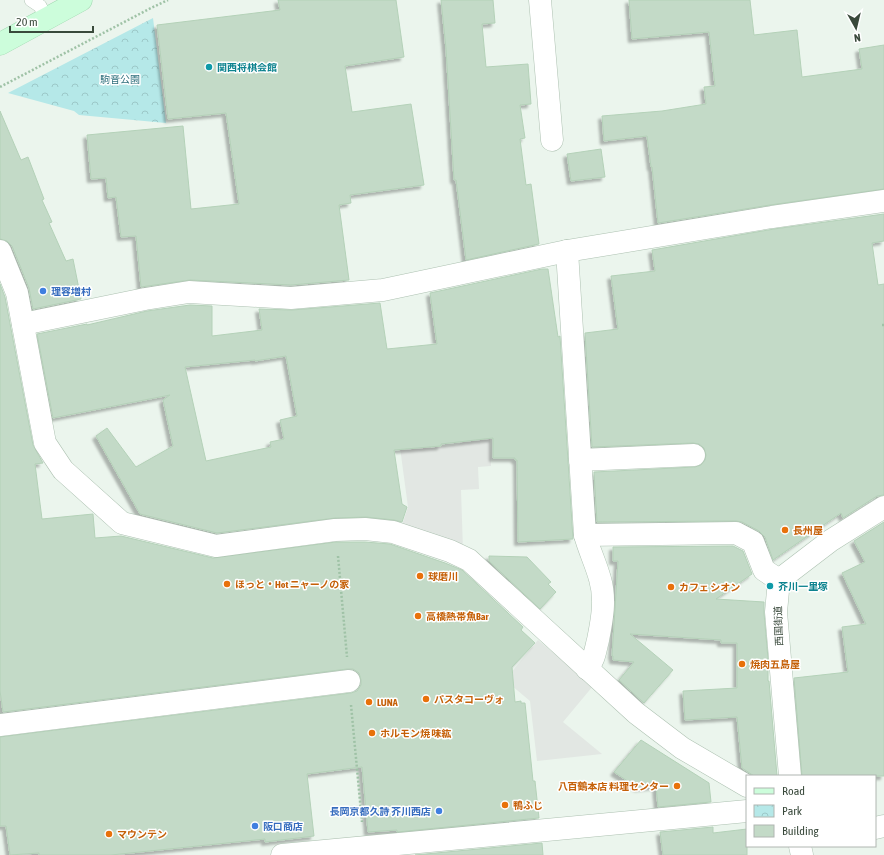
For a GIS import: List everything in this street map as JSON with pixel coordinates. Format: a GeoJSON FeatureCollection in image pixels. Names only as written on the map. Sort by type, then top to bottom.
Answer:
{"type":"FeatureCollection","features":[{"type":"Feature","properties":{"kind":"street"},"geometry":{"type":"LineString","coordinates":[[0,44],[81,0]]}},
{"type":"Feature","properties":{"kind":"street"},"geometry":{"type":"LineString","coordinates":[[540,0],[552,140]]}},
{"type":"Feature","properties":{"kind":"street"},"geometry":{"type":"LineString","coordinates":[[23,324],[144,299],[189,292],[291,298],[383,290],[567,251],[884,201]]}},
{"type":"Feature","properties":{"kind":"street"},"geometry":{"type":"LineString","coordinates":[[0,251],[17,293],[45,444],[63,470],[122,523],[216,546],[335,530],[365,529],[393,532],[450,551],[469,560],[636,713],[682,748],[746,785]]}},
{"type":"Feature","properties":{"kind":"street"},"geometry":{"type":"LineString","coordinates":[[567,251],[585,535],[601,580],[603,600],[602,620],[593,662],[587,668]]}},
{"type":"Feature","properties":{"kind":"street"},"geometry":{"type":"LineString","coordinates":[[580,460],[694,455]]}},
{"type":"Feature","properties":{"kind":"street"},"geometry":{"type":"LineString","coordinates":[[585,535],[736,533],[753,542],[764,570],[779,580],[830,542],[884,508]]}},
{"type":"Feature","properties":{"kind":"street","name":"西国街道"},"geometry":{"type":"LineString","coordinates":[[779,580],[776,612],[790,775]]}},
{"type":"Feature","properties":{"kind":"street"},"geometry":{"type":"LineString","coordinates":[[0,725],[349,682]]}},
{"type":"Feature","properties":{"kind":"street"},"geometry":{"type":"LineString","coordinates":[[282,855],[369,851],[746,811]]}},
{"type":"Feature","properties":{"kind":"lane"},"geometry":{"type":"LineString","coordinates":[[31,0],[40,6],[46,18]]}},
{"type":"Feature","properties":{"kind":"path"},"geometry":{"type":"LineString","coordinates":[[0,87],[168,0]]}},
{"type":"Feature","properties":{"kind":"green space","name":"駒音公園"},"geometry":{"type":"Polygon","coordinates":[[[153,18],[166,123],[79,115],[74,111],[8,93],[153,18]]]}},
{"type":"Feature","properties":{"kind":"shaded area"},"geometry":{"type":"Polygon","coordinates":[[[490,430],[491,466],[478,467],[479,489],[461,490],[463,550],[402,525],[408,507],[399,440],[430,438],[431,448],[460,444],[459,434],[490,430]]]}},
{"type":"Feature","properties":{"kind":"shaded area"},"geometry":{"type":"Polygon","coordinates":[[[538,640],[593,686],[563,722],[602,754],[537,761],[530,701],[505,680],[538,640]]]}},
{"type":"Feature","properties":{"kind":"building"},"geometry":{"type":"Polygon","coordinates":[[[278,0],[396,0],[404,57],[345,66],[352,112],[411,104],[424,185],[350,195],[351,203],[339,205],[349,280],[291,285],[190,280],[141,287],[136,236],[121,237],[116,197],[108,198],[106,178],[91,179],[87,135],[183,126],[191,209],[239,204],[226,113],[168,119],[157,25],[280,10],[278,0]]]}},
{"type":"Feature","properties":{"kind":"building"},"geometry":{"type":"Polygon","coordinates":[[[441,0],[493,0],[495,23],[482,24],[486,67],[528,64],[531,104],[520,105],[525,138],[520,139],[526,185],[531,184],[539,244],[466,260],[456,180],[454,180],[446,49],[441,0]]]}},
{"type":"Feature","properties":{"kind":"building"},"geometry":{"type":"Polygon","coordinates":[[[629,0],[750,0],[754,35],[797,30],[802,77],[862,69],[859,49],[884,45],[884,189],[658,223],[647,136],[604,141],[602,116],[662,111],[706,104],[704,87],[715,86],[709,32],[632,39],[629,0]]]}},
{"type":"Feature","properties":{"kind":"building"},"geometry":{"type":"Polygon","coordinates":[[[0,111],[21,160],[28,157],[44,199],[42,200],[52,222],[49,223],[66,261],[73,259],[81,299],[33,309],[29,288],[12,246],[7,241],[0,239],[0,111]]]}},
{"type":"Feature","properties":{"kind":"building"},"geometry":{"type":"Polygon","coordinates":[[[601,149],[605,177],[571,181],[567,154],[601,149]]]}},
{"type":"Feature","properties":{"kind":"building"},"geometry":{"type":"Polygon","coordinates":[[[884,214],[884,241],[872,243],[878,285],[884,284],[884,495],[877,496],[843,518],[841,513],[773,560],[765,537],[759,531],[742,522],[597,522],[594,472],[695,467],[701,465],[705,460],[706,455],[704,448],[699,444],[693,443],[592,447],[585,333],[618,329],[611,276],[655,271],[652,250],[774,229],[884,214]]]}},
{"type":"Feature","properties":{"kind":"building"},"geometry":{"type":"Polygon","coordinates":[[[548,269],[558,337],[560,336],[573,539],[518,542],[517,460],[515,460],[515,458],[493,458],[493,438],[441,444],[441,446],[394,450],[402,504],[407,507],[402,522],[366,517],[335,518],[217,533],[140,514],[96,436],[107,428],[136,467],[173,446],[163,400],[170,395],[53,418],[37,334],[87,325],[147,311],[190,305],[212,306],[212,336],[262,330],[259,309],[292,310],[380,303],[387,349],[437,344],[430,293],[548,269]],[[286,356],[255,361],[185,367],[206,461],[271,447],[270,442],[284,439],[280,420],[297,416],[286,356]]]}},
{"type":"Feature","properties":{"kind":"building"},"geometry":{"type":"Polygon","coordinates":[[[0,284],[5,297],[33,445],[43,463],[35,464],[42,519],[93,514],[95,538],[121,536],[213,558],[336,542],[365,542],[390,544],[462,570],[523,627],[521,630],[535,643],[512,667],[515,702],[521,701],[521,703],[525,703],[533,781],[535,781],[539,818],[397,832],[397,830],[368,832],[362,767],[307,774],[314,836],[265,842],[265,839],[111,855],[39,855],[39,853],[10,855],[6,826],[0,826],[0,737],[351,693],[357,691],[361,685],[361,680],[359,673],[353,669],[347,669],[3,712],[0,691],[0,284]]]}},
{"type":"Feature","properties":{"kind":"building"},"geometry":{"type":"Polygon","coordinates":[[[884,522],[884,776],[802,775],[794,678],[848,672],[842,627],[866,624],[842,573],[865,562],[854,541],[884,522]]]}},
{"type":"Feature","properties":{"kind":"building"},"geometry":{"type":"Polygon","coordinates":[[[733,546],[743,551],[752,574],[716,599],[764,602],[768,681],[777,775],[752,775],[742,768],[737,717],[685,720],[683,691],[737,688],[737,643],[721,643],[721,640],[630,634],[673,670],[644,703],[619,680],[634,662],[613,660],[612,656],[618,561],[613,561],[613,547],[733,546]]]}},
{"type":"Feature","properties":{"kind":"building"},"geometry":{"type":"Polygon","coordinates":[[[489,556],[527,557],[551,582],[548,584],[556,592],[540,609],[489,561],[489,556]]]}},
{"type":"Feature","properties":{"kind":"building"},"geometry":{"type":"Polygon","coordinates":[[[641,740],[709,783],[711,802],[658,807],[656,786],[638,788],[614,772],[641,740]]]}},
{"type":"Feature","properties":{"kind":"building"},"geometry":{"type":"Polygon","coordinates":[[[713,827],[713,833],[746,829],[747,855],[663,855],[660,832],[713,827]]]}},
{"type":"Feature","properties":{"kind":"building"},"geometry":{"type":"Polygon","coordinates":[[[542,843],[543,855],[415,855],[542,843]]]}},
{"type":"Feature","properties":{"kind":"place","name":"関西将棋会館"},"geometry":{"type":"Point","coordinates":[209,67]}},
{"type":"Feature","properties":{"kind":"place","name":"理容増村"},"geometry":{"type":"Point","coordinates":[43,291]}},
{"type":"Feature","properties":{"kind":"place","name":"長州屋"},"geometry":{"type":"Point","coordinates":[785,530]}},
{"type":"Feature","properties":{"kind":"place","name":"球磨川"},"geometry":{"type":"Point","coordinates":[420,576]}},
{"type":"Feature","properties":{"kind":"place","name":"ほっと・Hot ニャーノの家"},"geometry":{"type":"Point","coordinates":[227,584]}},
{"type":"Feature","properties":{"kind":"place","name":"芥川一里塚"},"geometry":{"type":"Point","coordinates":[770,586]}},
{"type":"Feature","properties":{"kind":"place","name":"カフェ シオン"},"geometry":{"type":"Point","coordinates":[671,587]}},
{"type":"Feature","properties":{"kind":"place","name":"高橋熱帯魚Bar"},"geometry":{"type":"Point","coordinates":[418,616]}},
{"type":"Feature","properties":{"kind":"place","name":"焼肉五島屋"},"geometry":{"type":"Point","coordinates":[742,664]}},
{"type":"Feature","properties":{"kind":"place","name":"パスタコーヴォ"},"geometry":{"type":"Point","coordinates":[426,699]}},
{"type":"Feature","properties":{"kind":"place","name":"LUNA"},"geometry":{"type":"Point","coordinates":[369,702]}},
{"type":"Feature","properties":{"kind":"place","name":"ホルモン焼 味紘"},"geometry":{"type":"Point","coordinates":[372,733]}},
{"type":"Feature","properties":{"kind":"place","name":"八百鶴本店 料理センター"},"geometry":{"type":"Point","coordinates":[677,786]}},
{"type":"Feature","properties":{"kind":"place","name":"鴨ふじ"},"geometry":{"type":"Point","coordinates":[505,805]}},
{"type":"Feature","properties":{"kind":"place","name":"長岡京都久詩 芥川西店"},"geometry":{"type":"Point","coordinates":[439,811]}},
{"type":"Feature","properties":{"kind":"place","name":"阪口商店"},"geometry":{"type":"Point","coordinates":[255,826]}},
{"type":"Feature","properties":{"kind":"place","name":"マウンテン"},"geometry":{"type":"Point","coordinates":[109,834]}}]}
